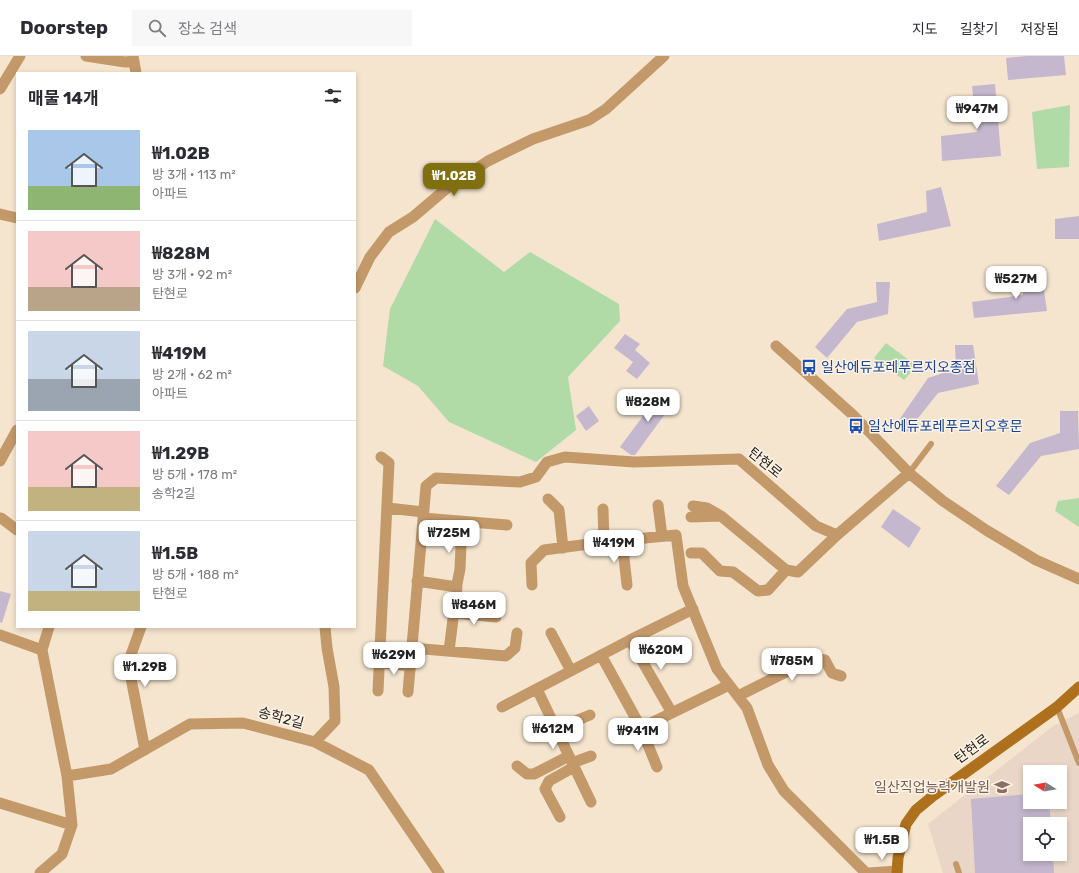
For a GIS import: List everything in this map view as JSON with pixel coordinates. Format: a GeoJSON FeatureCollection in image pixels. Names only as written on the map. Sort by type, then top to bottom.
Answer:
{"type":"FeatureCollection","features":[{"type":"Feature","properties":{"kind":"main road","name":"탄현로"},"geometry":{"type":"LineString","coordinates":[[897,872],[898,858],[906,824],[916,810],[932,796],[1057,707],[1079,687]]}},
{"type":"Feature","properties":{"kind":"street"},"geometry":{"type":"LineString","coordinates":[[0,89],[20,56]]}},
{"type":"Feature","properties":{"kind":"street"},"geometry":{"type":"LineString","coordinates":[[86,56],[125,62],[133,58],[136,72]]}},
{"type":"Feature","properties":{"kind":"street"},"geometry":{"type":"LineString","coordinates":[[356,286],[370,258],[389,232],[413,217],[447,188],[488,162],[533,139],[590,120],[606,109],[664,56]]}},
{"type":"Feature","properties":{"kind":"street"},"geometry":{"type":"LineString","coordinates":[[0,214],[16,218]]}},
{"type":"Feature","properties":{"kind":"street"},"geometry":{"type":"LineString","coordinates":[[776,346],[854,415],[909,473],[943,501],[986,530],[1036,560],[1079,579]]}},
{"type":"Feature","properties":{"kind":"street"},"geometry":{"type":"LineString","coordinates":[[0,461],[16,432]]}},
{"type":"Feature","properties":{"kind":"street"},"geometry":{"type":"LineString","coordinates":[[378,691],[389,463],[381,457]]}},
{"type":"Feature","properties":{"kind":"street","name":"탄현로"},"geometry":{"type":"LineString","coordinates":[[423,515],[426,486],[436,478],[520,482],[536,477],[547,462],[565,457],[634,462],[739,459],[816,526],[837,535]]}},
{"type":"Feature","properties":{"kind":"street"},"geometry":{"type":"LineString","coordinates":[[692,512],[707,508],[721,516],[786,570],[798,572],[837,535],[909,473]]}},
{"type":"Feature","properties":{"kind":"street"},"geometry":{"type":"LineString","coordinates":[[548,500],[559,510],[563,548]]}},
{"type":"Feature","properties":{"kind":"street"},"geometry":{"type":"LineString","coordinates":[[658,505],[662,536]]}},
{"type":"Feature","properties":{"kind":"street"},"geometry":{"type":"LineString","coordinates":[[388,508],[462,522],[507,525]]}},
{"type":"Feature","properties":{"kind":"street"},"geometry":{"type":"LineString","coordinates":[[603,509],[604,542]]}},
{"type":"Feature","properties":{"kind":"street"},"geometry":{"type":"LineString","coordinates":[[408,692],[423,515]]}},
{"type":"Feature","properties":{"kind":"street"},"geometry":{"type":"LineString","coordinates":[[0,519],[16,529]]}},
{"type":"Feature","properties":{"kind":"street"},"geometry":{"type":"LineString","coordinates":[[449,651],[456,589],[460,569],[462,522]]}},
{"type":"Feature","properties":{"kind":"street"},"geometry":{"type":"LineString","coordinates":[[532,585],[531,563],[544,550],[676,535],[684,586],[693,610],[717,669],[747,708],[768,765],[784,792],[866,873]]}},
{"type":"Feature","properties":{"kind":"street"},"geometry":{"type":"LineString","coordinates":[[622,540],[627,585]]}},
{"type":"Feature","properties":{"kind":"street"},"geometry":{"type":"LineString","coordinates":[[691,553],[702,553],[720,571],[733,572],[758,591],[768,590],[786,570]]}},
{"type":"Feature","properties":{"kind":"street"},"geometry":{"type":"LineString","coordinates":[[417,581],[457,587],[456,589]]}},
{"type":"Feature","properties":{"kind":"street"},"geometry":{"type":"LineString","coordinates":[[502,707],[630,640],[693,610]]}},
{"type":"Feature","properties":{"kind":"street"},"geometry":{"type":"LineString","coordinates":[[454,612],[496,617]]}},
{"type":"Feature","properties":{"kind":"street"},"geometry":{"type":"LineString","coordinates":[[40,873],[62,854],[72,825],[67,776],[42,650],[49,628]]}},
{"type":"Feature","properties":{"kind":"street"},"geometry":{"type":"LineString","coordinates":[[142,628],[128,663],[145,750]]}},
{"type":"Feature","properties":{"kind":"street"},"geometry":{"type":"LineString","coordinates":[[315,742],[335,721],[334,687],[325,628]]}},
{"type":"Feature","properties":{"kind":"street"},"geometry":{"type":"LineString","coordinates":[[412,648],[506,656],[515,648],[517,633]]}},
{"type":"Feature","properties":{"kind":"street"},"geometry":{"type":"LineString","coordinates":[[551,633],[571,671]]}},
{"type":"Feature","properties":{"kind":"street"},"geometry":{"type":"LineString","coordinates":[[0,635],[42,650]]}},
{"type":"Feature","properties":{"kind":"street"},"geometry":{"type":"LineString","coordinates":[[630,640],[672,713]]}},
{"type":"Feature","properties":{"kind":"street"},"geometry":{"type":"LineString","coordinates":[[601,655],[641,728],[657,767]]}},
{"type":"Feature","properties":{"kind":"street"},"geometry":{"type":"LineString","coordinates":[[738,696],[814,658],[825,660],[832,672],[841,676]]}},
{"type":"Feature","properties":{"kind":"street"},"geometry":{"type":"LineString","coordinates":[[380,662],[410,666]]}},
{"type":"Feature","properties":{"kind":"street"},"geometry":{"type":"LineString","coordinates":[[641,728],[729,685]]}},
{"type":"Feature","properties":{"kind":"street"},"geometry":{"type":"LineString","coordinates":[[537,689],[591,802]]}},
{"type":"Feature","properties":{"kind":"street"},"geometry":{"type":"LineString","coordinates":[[556,729],[590,715]]}},
{"type":"Feature","properties":{"kind":"street","name":"송학2길"},"geometry":{"type":"LineString","coordinates":[[67,776],[111,769],[190,724],[243,723],[315,742],[369,770],[439,873]]}},
{"type":"Feature","properties":{"kind":"street"},"geometry":{"type":"LineString","coordinates":[[518,766],[527,774],[534,774],[591,756]]}},
{"type":"Feature","properties":{"kind":"street"},"geometry":{"type":"LineString","coordinates":[[560,817],[545,789],[549,781],[572,762]]}},
{"type":"Feature","properties":{"kind":"street"},"geometry":{"type":"LineString","coordinates":[[0,803],[72,825]]}},
{"type":"Feature","properties":{"kind":"street"},"geometry":{"type":"LineString","coordinates":[[869,873],[897,872]]}},
{"type":"Feature","properties":{"kind":"lane"},"geometry":{"type":"LineString","coordinates":[[909,473],[931,444]]}},
{"type":"Feature","properties":{"kind":"lane"},"geometry":{"type":"LineString","coordinates":[[1057,707],[1079,764]]}},
{"type":"Feature","properties":{"kind":"lane"},"geometry":{"type":"LineString","coordinates":[[956,864],[959,873]]}},
{"type":"Feature","properties":{"kind":"shaded area","name":"일산직업능력개발원"},"geometry":{"type":"Polygon","coordinates":[[[1079,713],[1079,873],[943,873],[928,824],[1053,726],[1079,713]]]}},
{"type":"Feature","properties":{"kind":"green space"},"geometry":{"type":"Polygon","coordinates":[[[1070,105],[1069,167],[1037,169],[1032,112],[1070,105]]]}},
{"type":"Feature","properties":{"kind":"green space"},"geometry":{"type":"Polygon","coordinates":[[[435,219],[504,272],[530,252],[619,304],[620,321],[568,377],[576,430],[536,462],[449,422],[418,386],[383,366],[390,309],[435,219]]]}},
{"type":"Feature","properties":{"kind":"green space"},"geometry":{"type":"Polygon","coordinates":[[[886,343],[917,366],[904,380],[874,358],[886,343]]]}},
{"type":"Feature","properties":{"kind":"green space"},"geometry":{"type":"Polygon","coordinates":[[[1079,498],[1079,527],[1055,511],[1058,501],[1079,498]]]}},
{"type":"Feature","properties":{"kind":"building"},"geometry":{"type":"Polygon","coordinates":[[[1027,56],[1064,56],[1066,75],[1008,80],[1006,58],[1027,56]]]}},
{"type":"Feature","properties":{"kind":"building"},"geometry":{"type":"Polygon","coordinates":[[[995,84],[1001,156],[942,161],[941,136],[977,132],[972,86],[995,84]]]}},
{"type":"Feature","properties":{"kind":"building"},"geometry":{"type":"Polygon","coordinates":[[[941,187],[951,226],[879,241],[877,224],[927,212],[926,191],[941,187]]]}},
{"type":"Feature","properties":{"kind":"building"},"geometry":{"type":"Polygon","coordinates":[[[1079,216],[1079,239],[1055,239],[1055,219],[1079,216]]]}},
{"type":"Feature","properties":{"kind":"building"},"geometry":{"type":"Polygon","coordinates":[[[1041,271],[1047,311],[974,318],[972,302],[1023,295],[1024,272],[1041,271]]]}},
{"type":"Feature","properties":{"kind":"building"},"geometry":{"type":"Polygon","coordinates":[[[876,282],[890,282],[888,314],[857,322],[827,358],[815,347],[847,309],[877,302],[876,282]]]}},
{"type":"Feature","properties":{"kind":"building"},"geometry":{"type":"Polygon","coordinates":[[[625,334],[640,344],[635,350],[650,363],[637,379],[626,371],[633,362],[614,348],[625,334]]]}},
{"type":"Feature","properties":{"kind":"building"},"geometry":{"type":"Polygon","coordinates":[[[955,345],[973,345],[979,384],[938,393],[907,432],[897,423],[928,378],[956,369],[955,345]]]}},
{"type":"Feature","properties":{"kind":"building"},"geometry":{"type":"Polygon","coordinates":[[[663,389],[676,399],[635,455],[631,455],[620,447],[663,389]]]}},
{"type":"Feature","properties":{"kind":"building"},"geometry":{"type":"Polygon","coordinates":[[[589,406],[599,421],[586,431],[576,416],[589,406]]]}},
{"type":"Feature","properties":{"kind":"building"},"geometry":{"type":"Polygon","coordinates":[[[1060,411],[1078,411],[1079,449],[1041,456],[1009,495],[996,486],[1030,443],[1060,433],[1060,411]]]}},
{"type":"Feature","properties":{"kind":"building"},"geometry":{"type":"Polygon","coordinates":[[[893,509],[921,528],[909,548],[881,527],[893,509]]]}},
{"type":"Feature","properties":{"kind":"building"},"geometry":{"type":"Polygon","coordinates":[[[0,591],[11,594],[2,623],[0,622],[0,591]]]}},
{"type":"Feature","properties":{"kind":"building"},"geometry":{"type":"Polygon","coordinates":[[[1023,795],[1023,809],[1050,809],[1050,817],[1023,817],[1023,861],[1053,861],[1054,873],[975,873],[971,799],[1023,795]]]}},
{"type":"Feature","properties":{"kind":"place","name":"일산에듀포레푸르지오종점"},"geometry":{"type":"Point","coordinates":[809,367]}},
{"type":"Feature","properties":{"kind":"place","name":"일산에듀포레푸르지오후문"},"geometry":{"type":"Point","coordinates":[856,426]}},
{"type":"Feature","properties":{"kind":"place","name":"일산직업능력개발원"},"geometry":{"type":"Point","coordinates":[1002,787]}}]}
